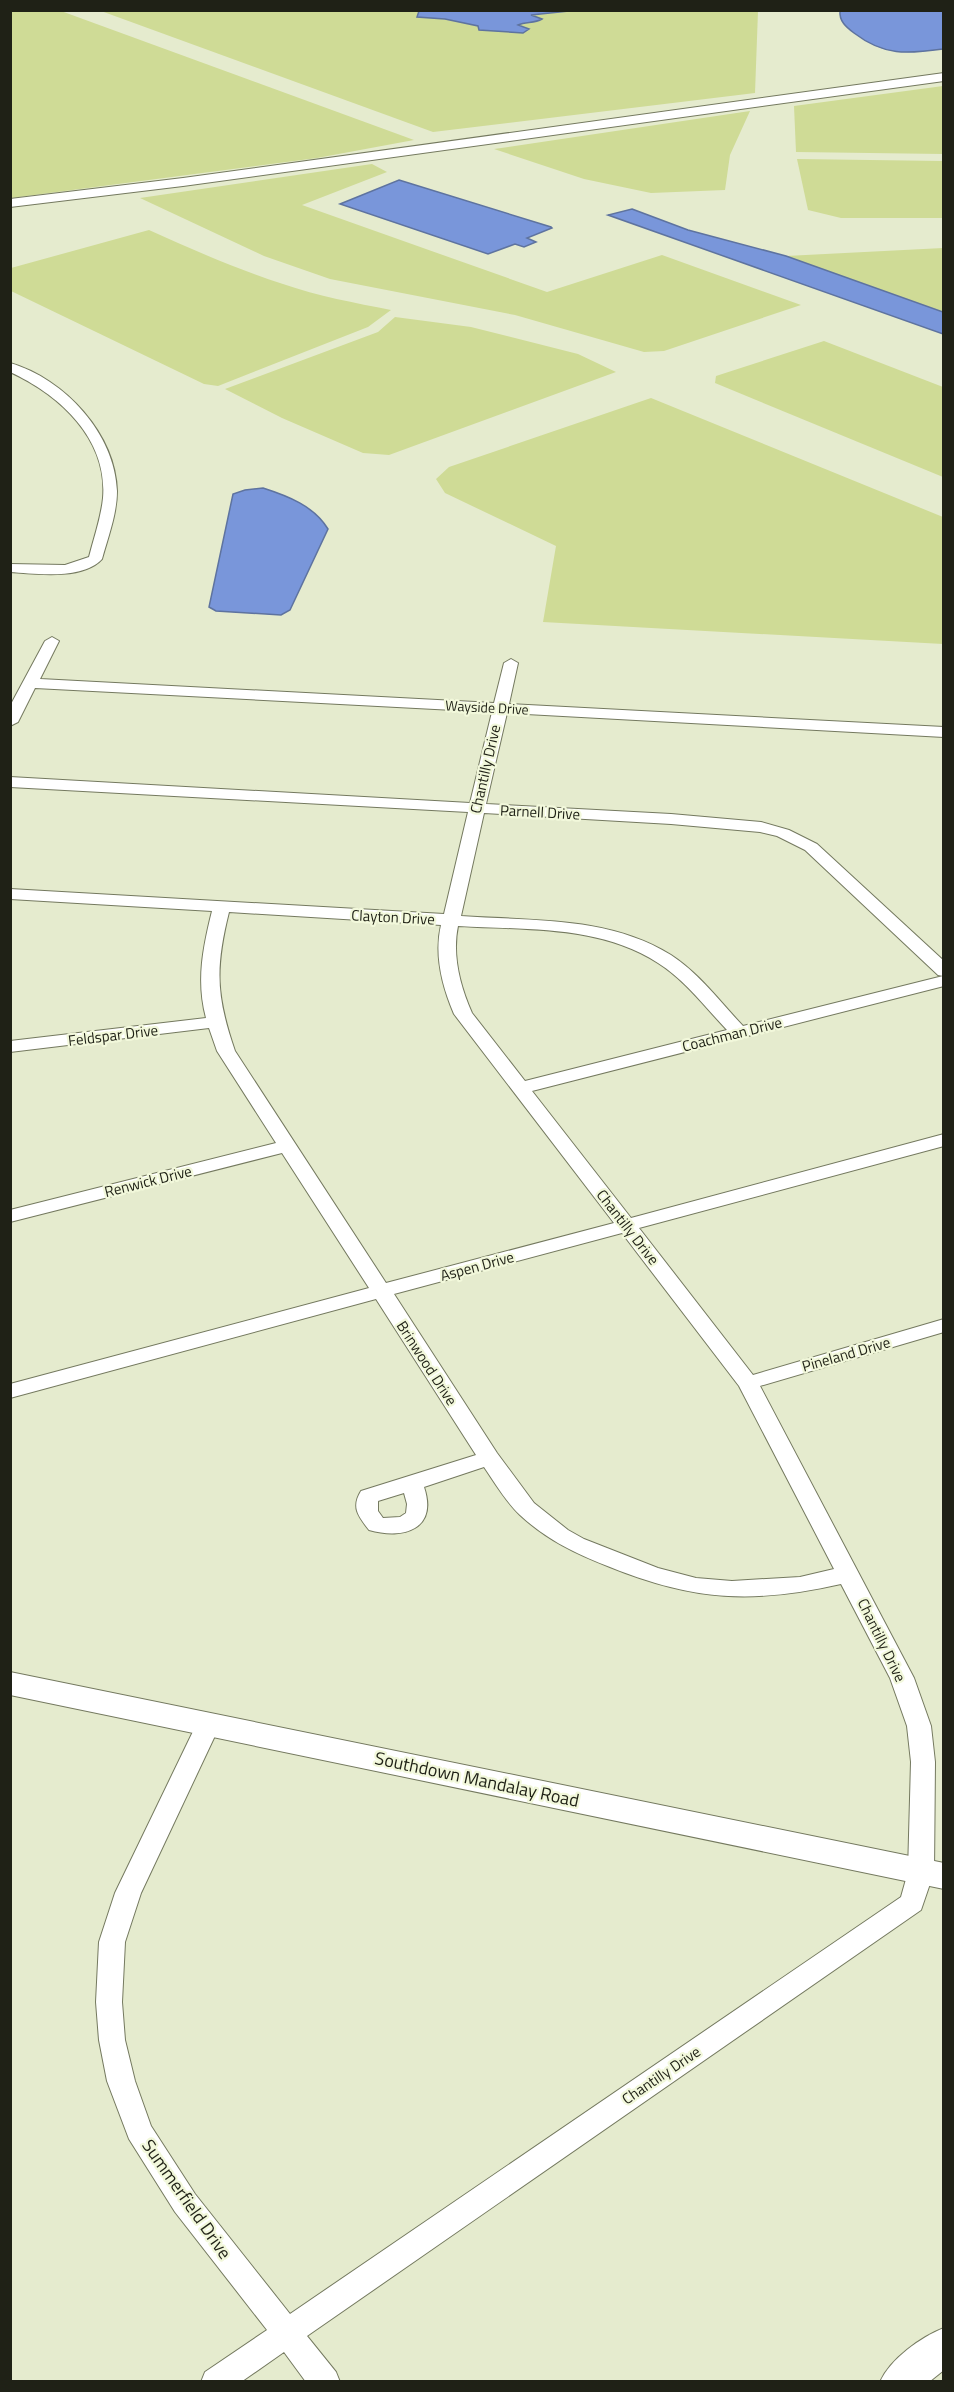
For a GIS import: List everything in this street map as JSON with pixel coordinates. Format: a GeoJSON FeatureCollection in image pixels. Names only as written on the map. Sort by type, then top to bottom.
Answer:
{"type":"FeatureCollection","features":[{"type":"Feature","properties":{"kind":"street"},"geometry":{"type":"LineString","coordinates":[[10,203],[538,134],[944,77]]}},
{"type":"Feature","properties":{"kind":"street"},"geometry":{"type":"LineString","coordinates":[[10,366],[54,391],[85,420],[108,465],[111,493],[95,559],[82,567],[60,571],[10,568]]}},
{"type":"Feature","properties":{"kind":"street"},"geometry":{"type":"LineString","coordinates":[[10,722],[52,641]]}},
{"type":"Feature","properties":{"kind":"street","name":"Chantilly Drive"},"geometry":{"type":"LineString","coordinates":[[216,2382],[912,1903],[932,1874],[919,1726],[902,1678],[748,1383],[520,1088],[464,1014],[453,994],[447,970],[448,933],[511,663]]}},
{"type":"Feature","properties":{"kind":"street","name":"Wayside Drive"},"geometry":{"type":"LineString","coordinates":[[30,683],[944,732]]}},
{"type":"Feature","properties":{"kind":"street","name":"Parnell Drive"},"geometry":{"type":"LineString","coordinates":[[10,782],[743,824],[783,833],[812,847],[944,971]]}},
{"type":"Feature","properties":{"kind":"street","name":"Clayton Drive"},"geometry":{"type":"LineString","coordinates":[[10,894],[451,920],[577,929],[610,935],[636,943],[666,960],[688,978],[739,1033]]}},
{"type":"Feature","properties":{"kind":"street","name":"Brinwood Drive"},"geometry":{"type":"LineString","coordinates":[[222,906],[209,958],[208,989],[215,1022],[226,1051],[380,1292],[489,1458],[526,1508],[560,1536],[576,1545],[652,1575],[696,1586],[732,1589],[800,1585],[849,1574]]}},
{"type":"Feature","properties":{"kind":"street","name":"Coachman Drive"},"geometry":{"type":"LineString","coordinates":[[520,1088],[944,981]]}},
{"type":"Feature","properties":{"kind":"street","name":"Feldspar Drive"},"geometry":{"type":"LineString","coordinates":[[10,1047],[215,1022]]}},
{"type":"Feature","properties":{"kind":"street","name":"Aspen Drive"},"geometry":{"type":"LineString","coordinates":[[10,1391],[944,1140]]}},
{"type":"Feature","properties":{"kind":"street","name":"Renwick Drive"},"geometry":{"type":"LineString","coordinates":[[10,1216],[286,1146]]}},
{"type":"Feature","properties":{"kind":"street","name":"Pineland Drive"},"geometry":{"type":"LineString","coordinates":[[748,1383],[944,1325]]}},
{"type":"Feature","properties":{"kind":"street"},"geometry":{"type":"LineString","coordinates":[[412,1483],[489,1458]]}},
{"type":"Feature","properties":{"kind":"street","name":"Southdown Mandalay Road"},"geometry":{"type":"LineString","coordinates":[[10,1683],[932,1874]]}},
{"type":"Feature","properties":{"kind":"street","name":"Summerfield Drive"},"geometry":{"type":"LineString","coordinates":[[209,1723],[128,1893],[112,1942],[109,2002],[112,2040],[121,2081],[139,2131],[185,2203],[325,2382]]}},
{"type":"Feature","properties":{"kind":"street"},"geometry":{"type":"LineString","coordinates":[[899,2382],[944,2346]]}},
{"type":"Feature","properties":{"kind":"green space"},"geometry":{"type":"Polygon","coordinates":[[[10,11],[61,11],[414,140],[317,158],[11,198],[10,11]]]}},
{"type":"Feature","properties":{"kind":"green space"},"geometry":{"type":"Polygon","coordinates":[[[101,11],[758,11],[755,93],[433,132],[101,11]]]}},
{"type":"Feature","properties":{"kind":"green space"},"geometry":{"type":"Polygon","coordinates":[[[943,86],[943,154],[796,152],[794,106],[943,86]]]}},
{"type":"Feature","properties":{"kind":"green space"},"geometry":{"type":"Polygon","coordinates":[[[750,111],[730,155],[725,190],[651,193],[584,179],[494,149],[750,111]]]}},
{"type":"Feature","properties":{"kind":"green space"},"geometry":{"type":"Polygon","coordinates":[[[797,159],[943,161],[943,218],[841,218],[808,210],[797,159]]]}},
{"type":"Feature","properties":{"kind":"green space"},"geometry":{"type":"Polygon","coordinates":[[[372,164],[387,172],[302,205],[547,292],[662,255],[801,305],[664,351],[644,352],[515,315],[330,279],[264,256],[140,198],[372,164]]]}},
{"type":"Feature","properties":{"kind":"green space"},"geometry":{"type":"Polygon","coordinates":[[[149,230],[215,259],[283,284],[323,296],[391,310],[368,327],[218,386],[204,384],[11,291],[11,268],[149,230]]]}},
{"type":"Feature","properties":{"kind":"green space"},"geometry":{"type":"Polygon","coordinates":[[[943,248],[943,312],[786,256],[943,248]]]}},
{"type":"Feature","properties":{"kind":"green space"},"geometry":{"type":"Polygon","coordinates":[[[395,317],[471,327],[578,354],[616,372],[389,455],[363,453],[282,418],[225,389],[378,332],[395,317]]]}},
{"type":"Feature","properties":{"kind":"green space"},"geometry":{"type":"Polygon","coordinates":[[[824,341],[943,387],[943,477],[715,383],[716,376],[824,341]]]}},
{"type":"Feature","properties":{"kind":"green space"},"geometry":{"type":"Polygon","coordinates":[[[651,398],[943,517],[943,644],[543,622],[556,546],[445,493],[436,479],[449,467],[651,398]]]}},
{"type":"Feature","properties":{"kind":"water"},"geometry":{"type":"Polygon","coordinates":[[[419,10],[569,11],[531,15],[542,19],[518,25],[529,29],[523,33],[479,30],[478,26],[445,19],[417,17],[419,10]]]}},
{"type":"Feature","properties":{"kind":"water"},"geometry":{"type":"Polygon","coordinates":[[[840,11],[943,11],[943,49],[907,52],[876,46],[846,26],[842,21],[840,11]]]}},
{"type":"Feature","properties":{"kind":"water"},"geometry":{"type":"Polygon","coordinates":[[[399,180],[552,228],[527,238],[536,242],[524,247],[515,244],[488,254],[340,204],[399,180]]]}},
{"type":"Feature","properties":{"kind":"water"},"geometry":{"type":"Polygon","coordinates":[[[632,209],[688,230],[786,256],[943,312],[943,334],[608,215],[632,209]]]}},
{"type":"Feature","properties":{"kind":"water"},"geometry":{"type":"Polygon","coordinates":[[[263,488],[291,498],[308,508],[328,529],[290,610],[281,615],[216,611],[209,607],[233,494],[263,488]]]}}]}
